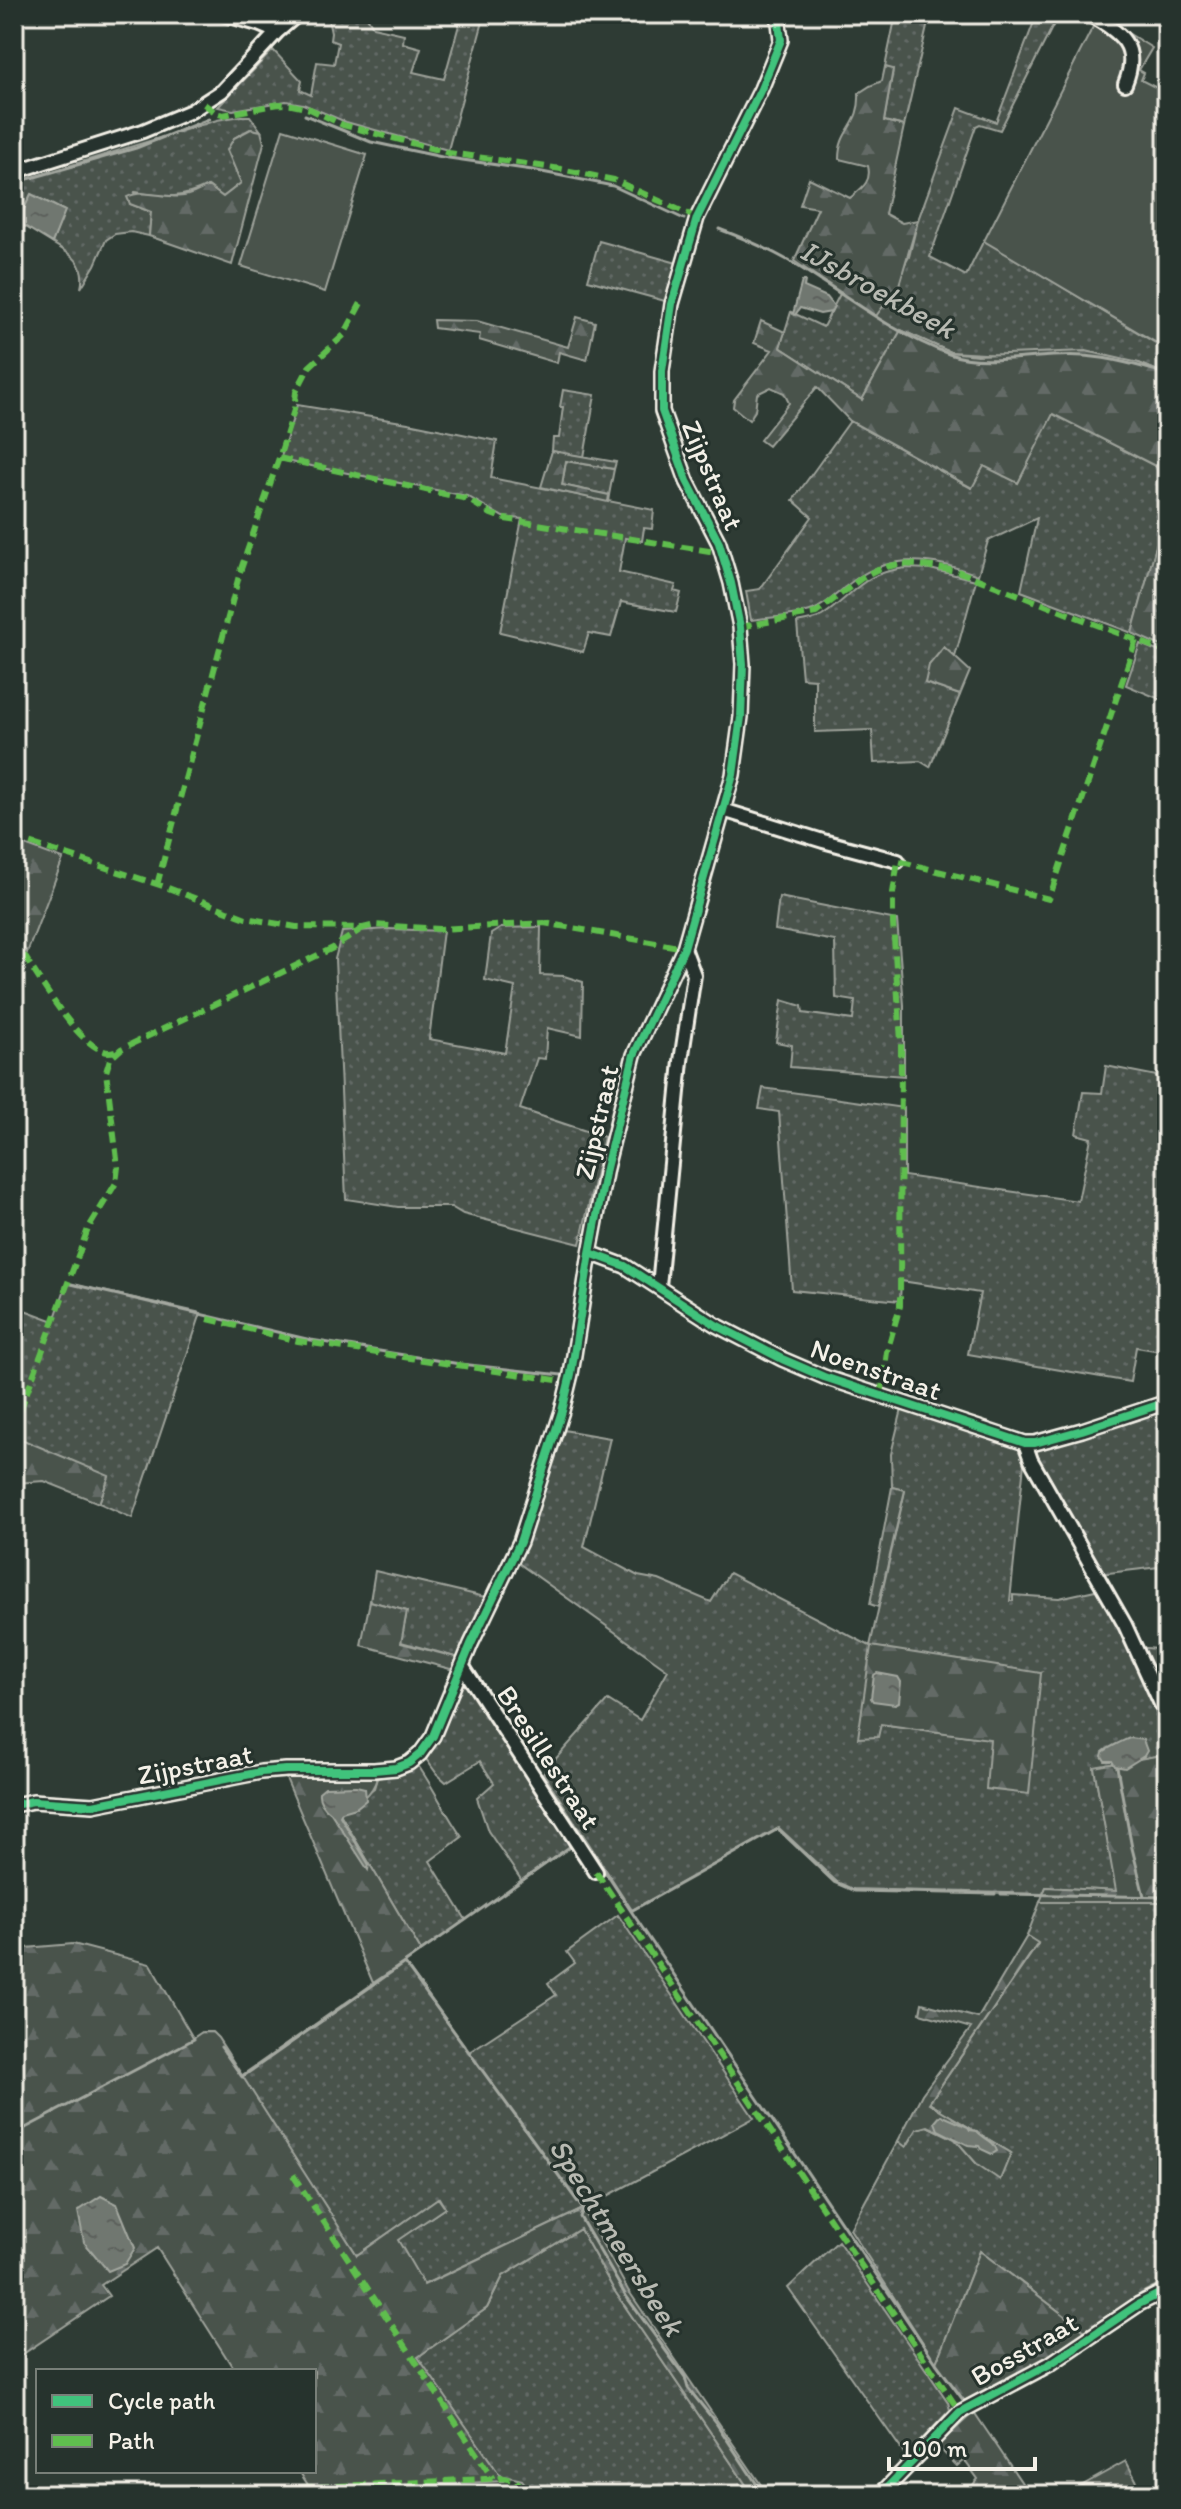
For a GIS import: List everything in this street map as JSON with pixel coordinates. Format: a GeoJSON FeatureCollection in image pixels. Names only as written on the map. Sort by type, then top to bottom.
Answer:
{"type":"FeatureCollection","features":[{"type":"Feature","properties":{"kind":"street"},"geometry":{"type":"LineString","coordinates":[[223,14],[277,32]]}},
{"type":"Feature","properties":{"kind":"street"},"geometry":{"type":"LineString","coordinates":[[14,172],[143,131],[191,111],[222,91],[298,14]]}},
{"type":"Feature","properties":{"kind":"street","name":"Zijpstraat"},"geometry":{"type":"LineString","coordinates":[[14,1805],[33,1801],[93,1805],[125,1801],[209,1781],[286,1770],[374,1770],[409,1763],[433,1736],[471,1644],[520,1542],[571,1374],[606,1168],[634,1055],[684,948],[733,775],[741,717],[743,664],[740,627],[719,543],[687,481],[662,411],[662,371],[672,304],[697,218],[761,89],[781,40],[778,14]]}},
{"type":"Feature","properties":{"kind":"street"},"geometry":{"type":"LineString","coordinates":[[1089,14],[1121,36],[1130,53],[1132,67],[1125,84]]}},
{"type":"Feature","properties":{"kind":"street"},"geometry":{"type":"LineString","coordinates":[[723,810],[898,861]]}},
{"type":"Feature","properties":{"kind":"street"},"geometry":{"type":"LineString","coordinates":[[659,1286],[681,1061],[694,975],[684,948]]}},
{"type":"Feature","properties":{"kind":"street","name":"Noenstraat"},"geometry":{"type":"LineString","coordinates":[[590,1253],[625,1266],[716,1325],[782,1359],[824,1377],[1025,1443],[1082,1430],[1167,1402]]}},
{"type":"Feature","properties":{"kind":"street"},"geometry":{"type":"LineString","coordinates":[[1025,1443],[1031,1460],[1125,1625],[1167,1717]]}},
{"type":"Feature","properties":{"kind":"street","name":"Bresillestraat"},"geometry":{"type":"LineString","coordinates":[[463,1667],[596,1872]]}},
{"type":"Feature","properties":{"kind":"street","name":"Bosstraat"},"geometry":{"type":"LineString","coordinates":[[880,2495],[960,2412],[1050,2364],[1139,2304],[1167,2290]]}},
{"type":"Feature","properties":{"kind":"green space"},"geometry":{"type":"Polygon","coordinates":[[[327,14],[365,14],[373,27],[404,34],[403,43],[421,48],[413,72],[444,79],[462,14],[485,14],[448,150],[346,122],[303,104],[286,101],[233,110],[218,107],[273,50],[302,81],[300,90],[311,95],[317,62],[334,64],[338,43],[330,40],[327,14]]]}},
{"type":"Feature","properties":{"kind":"green space"},"geometry":{"type":"Polygon","coordinates":[[[896,14],[930,14],[904,126],[884,121],[893,70],[885,67],[896,14]]]}},
{"type":"Feature","properties":{"kind":"green space"},"geometry":{"type":"Polygon","coordinates":[[[1037,14],[1059,14],[1000,130],[980,124],[976,126],[930,257],[966,276],[984,240],[1167,350],[1167,375],[1139,363],[950,352],[901,330],[862,400],[780,347],[791,312],[823,327],[841,292],[876,316],[909,257],[918,220],[959,108],[996,122],[1037,14]]]}},
{"type":"Feature","properties":{"kind":"green space"},"geometry":{"type":"Polygon","coordinates":[[[1099,15],[1152,48],[1139,70],[1144,73],[1141,80],[1167,93],[1167,349],[984,241],[1099,15]]]}},
{"type":"Feature","properties":{"kind":"green space"},"geometry":{"type":"Polygon","coordinates":[[[885,67],[893,69],[884,121],[904,126],[885,214],[902,223],[918,220],[899,285],[876,316],[794,261],[818,208],[800,205],[809,178],[850,198],[867,181],[868,166],[839,159],[840,149],[857,113],[859,93],[882,81],[885,67]]]}},
{"type":"Feature","properties":{"kind":"green space"},"geometry":{"type":"Polygon","coordinates":[[[250,116],[261,131],[250,129],[234,138],[241,183],[223,197],[208,186],[189,194],[173,196],[135,192],[130,204],[151,212],[149,236],[131,232],[115,234],[106,240],[81,288],[82,272],[76,260],[52,243],[64,211],[31,194],[18,222],[14,220],[14,183],[217,120],[250,116]]]}},
{"type":"Feature","properties":{"kind":"green space"},"geometry":{"type":"Polygon","coordinates":[[[251,129],[261,131],[264,143],[232,265],[149,236],[151,212],[130,204],[127,197],[140,193],[184,196],[208,186],[223,197],[241,183],[227,150],[234,138],[251,129]]]}},
{"type":"Feature","properties":{"kind":"green space"},"geometry":{"type":"Polygon","coordinates":[[[283,129],[367,155],[325,292],[241,266],[283,129]]]}},
{"type":"Feature","properties":{"kind":"green space"},"geometry":{"type":"Polygon","coordinates":[[[599,241],[677,263],[665,301],[588,280],[599,241]]]}},
{"type":"Feature","properties":{"kind":"green space"},"geometry":{"type":"Polygon","coordinates":[[[577,317],[595,322],[587,360],[559,352],[557,363],[479,340],[480,334],[434,328],[433,320],[477,321],[568,347],[577,317]]]}},
{"type":"Feature","properties":{"kind":"green space"},"geometry":{"type":"Polygon","coordinates":[[[761,321],[785,332],[780,347],[862,400],[901,330],[950,352],[977,355],[1086,351],[1139,363],[1167,375],[1167,472],[1053,414],[1018,483],[984,466],[972,488],[850,421],[817,387],[768,446],[760,440],[789,403],[784,393],[771,387],[757,394],[755,411],[749,420],[733,407],[734,400],[772,350],[754,343],[761,321]]]}},
{"type":"Feature","properties":{"kind":"green space"},"geometry":{"type":"Polygon","coordinates":[[[563,390],[595,395],[584,457],[552,451],[553,438],[559,438],[563,390]]]}},
{"type":"Feature","properties":{"kind":"green space"},"geometry":{"type":"Polygon","coordinates":[[[297,405],[497,441],[491,478],[654,510],[652,529],[644,528],[642,541],[625,538],[619,572],[676,585],[674,591],[681,593],[676,612],[621,602],[611,637],[589,633],[583,652],[500,632],[522,519],[503,517],[467,496],[280,460],[297,405]]]}},
{"type":"Feature","properties":{"kind":"green space"},"geometry":{"type":"Polygon","coordinates":[[[1052,413],[1167,472],[1167,506],[1162,524],[1167,525],[1167,542],[1158,540],[1132,633],[1021,591],[1037,518],[988,541],[978,575],[930,562],[899,562],[868,572],[813,610],[751,620],[746,591],[760,589],[812,517],[793,500],[850,421],[971,488],[984,465],[1018,483],[1052,413]]]}},
{"type":"Feature","properties":{"kind":"green space"},"geometry":{"type":"Polygon","coordinates":[[[552,451],[616,462],[614,469],[566,461],[562,485],[609,495],[608,502],[541,487],[552,451]]]}},
{"type":"Feature","properties":{"kind":"green space"},"geometry":{"type":"Polygon","coordinates":[[[566,461],[614,469],[609,495],[562,485],[566,461]]]}},
{"type":"Feature","properties":{"kind":"green space"},"geometry":{"type":"Polygon","coordinates":[[[1158,539],[1167,542],[1167,623],[1161,646],[1132,633],[1158,539]]]}},
{"type":"Feature","properties":{"kind":"green space"},"geometry":{"type":"Polygon","coordinates":[[[906,568],[930,569],[976,580],[955,657],[944,647],[925,683],[960,695],[930,767],[920,761],[874,763],[872,730],[815,732],[815,679],[802,678],[797,623],[822,616],[868,580],[906,568]]]}},
{"type":"Feature","properties":{"kind":"green space"},"geometry":{"type":"Polygon","coordinates":[[[1140,644],[1167,655],[1167,702],[1126,685],[1140,644]]]}},
{"type":"Feature","properties":{"kind":"green space"},"geometry":{"type":"Polygon","coordinates":[[[944,647],[970,671],[960,695],[925,683],[929,665],[944,647]]]}},
{"type":"Feature","properties":{"kind":"green space"},"geometry":{"type":"Polygon","coordinates":[[[14,841],[63,859],[27,953],[14,936],[14,841]]]}},
{"type":"Feature","properties":{"kind":"green space"},"geometry":{"type":"Polygon","coordinates":[[[779,897],[897,920],[904,1005],[904,1076],[790,1067],[792,1045],[776,1042],[782,1000],[802,1006],[803,1013],[853,1020],[855,1001],[836,998],[835,941],[775,930],[779,897]]]}},
{"type":"Feature","properties":{"kind":"green space"},"geometry":{"type":"Polygon","coordinates":[[[541,927],[540,975],[564,976],[583,982],[582,1036],[547,1028],[545,1059],[537,1058],[520,1109],[604,1137],[580,1244],[463,1214],[451,1207],[398,1207],[346,1199],[335,959],[342,932],[388,929],[443,931],[429,1039],[505,1053],[515,987],[485,980],[491,934],[501,928],[541,927]]]}},
{"type":"Feature","properties":{"kind":"green space"},"geometry":{"type":"Polygon","coordinates":[[[1106,1066],[1167,1078],[1167,1352],[1136,1347],[1130,1382],[968,1354],[980,1293],[901,1281],[900,1301],[792,1290],[779,1112],[759,1109],[763,1088],[904,1108],[904,1176],[1078,1201],[1091,1138],[1076,1134],[1083,1092],[1102,1093],[1106,1066]]]}},
{"type":"Feature","properties":{"kind":"green space"},"geometry":{"type":"Polygon","coordinates":[[[67,1283],[201,1313],[132,1518],[99,1503],[109,1477],[20,1439],[14,1456],[14,1306],[54,1321],[67,1283]]]}},
{"type":"Feature","properties":{"kind":"green space"},"geometry":{"type":"Polygon","coordinates":[[[1167,1404],[1167,1566],[1100,1574],[1035,1458],[1035,1448],[1167,1404]]]}},
{"type":"Feature","properties":{"kind":"green space"},"geometry":{"type":"Polygon","coordinates":[[[902,1409],[1017,1445],[1025,1453],[1010,1601],[1013,1601],[1013,1595],[1059,1598],[1100,1589],[1142,1665],[1167,1724],[1167,1754],[1094,1768],[1117,1891],[1046,1887],[1043,1894],[852,1889],[837,1882],[779,1828],[632,1910],[543,1773],[608,1700],[640,1720],[668,1670],[517,1562],[563,1430],[610,1438],[584,1547],[638,1576],[659,1580],[711,1602],[729,1573],[870,1646],[905,1491],[892,1487],[891,1454],[902,1409]],[[1041,1673],[880,1724],[991,1739],[1041,1673]]]}},
{"type":"Feature","properties":{"kind":"green space"},"geometry":{"type":"Polygon","coordinates":[[[21,1439],[109,1476],[99,1503],[44,1481],[16,1483],[14,1466],[21,1439]]]}},
{"type":"Feature","properties":{"kind":"green space"},"geometry":{"type":"Polygon","coordinates":[[[892,1487],[905,1490],[878,1607],[870,1604],[892,1487]]]}},
{"type":"Feature","properties":{"kind":"green space"},"geometry":{"type":"Polygon","coordinates":[[[375,1571],[489,1598],[459,1658],[401,1642],[407,1611],[370,1601],[375,1571]]]}},
{"type":"Feature","properties":{"kind":"green space"},"geometry":{"type":"Polygon","coordinates":[[[370,1601],[407,1611],[401,1643],[459,1658],[454,1670],[361,1645],[370,1601]]]}},
{"type":"Feature","properties":{"kind":"green space"},"geometry":{"type":"Polygon","coordinates":[[[871,1646],[1041,1673],[1029,1794],[986,1789],[990,1739],[881,1724],[878,1737],[858,1738],[871,1646]]]}},
{"type":"Feature","properties":{"kind":"green space"},"geometry":{"type":"Polygon","coordinates":[[[1136,1647],[1167,1650],[1167,1711],[1136,1647]]]}},
{"type":"Feature","properties":{"kind":"green space"},"geometry":{"type":"Polygon","coordinates":[[[462,1685],[468,1686],[571,1846],[522,1881],[488,1831],[477,1798],[494,1783],[480,1761],[446,1782],[426,1759],[462,1685]]]}},
{"type":"Feature","properties":{"kind":"green space"},"geometry":{"type":"Polygon","coordinates":[[[1167,1754],[1167,1902],[1040,1902],[1046,1887],[1116,1891],[1094,1767],[1167,1754]]]}},
{"type":"Feature","properties":{"kind":"green space"},"geometry":{"type":"Polygon","coordinates":[[[417,1764],[462,1837],[430,1861],[466,1920],[421,1951],[339,1812],[374,1788],[377,1778],[393,1775],[417,1764]]]}},
{"type":"Feature","properties":{"kind":"green space"},"geometry":{"type":"Polygon","coordinates":[[[312,1774],[377,1778],[367,1795],[339,1812],[421,1951],[373,1983],[285,1776],[312,1774]]]}},
{"type":"Feature","properties":{"kind":"green space"},"geometry":{"type":"Polygon","coordinates":[[[1040,1902],[1167,1902],[1167,2280],[1145,2291],[1086,2332],[980,2251],[936,2363],[850,2229],[898,2141],[907,2146],[917,2129],[928,2126],[955,2139],[977,2164],[1011,2153],[929,2103],[1038,1944],[1027,1936],[1040,1902]]]}},
{"type":"Feature","properties":{"kind":"green space"},"geometry":{"type":"Polygon","coordinates":[[[618,1915],[754,2118],[583,2209],[423,2285],[397,2240],[445,2208],[439,2198],[357,2255],[241,2076],[404,1962],[469,2052],[556,1995],[548,1983],[575,1963],[567,1952],[618,1915]]]}},
{"type":"Feature","properties":{"kind":"green space"},"geometry":{"type":"Polygon","coordinates":[[[1027,1936],[1038,1943],[929,2103],[1011,2153],[1000,2180],[977,2164],[955,2139],[928,2126],[917,2129],[906,2147],[898,2141],[922,2094],[971,2028],[920,2013],[922,2003],[978,2018],[1027,1936]]]}},
{"type":"Feature","properties":{"kind":"green space"},"geometry":{"type":"Polygon","coordinates":[[[73,1944],[150,1964],[193,2038],[202,2032],[212,2032],[218,2038],[357,2255],[438,2198],[445,2208],[398,2240],[424,2285],[583,2209],[628,2290],[768,2495],[753,2495],[614,2290],[580,2229],[503,2276],[487,2308],[418,2357],[504,2481],[312,2491],[300,2473],[316,2473],[316,2369],[234,2369],[157,2248],[101,2285],[109,2296],[14,2360],[14,1949],[73,1944]]]}},
{"type":"Feature","properties":{"kind":"green space"},"geometry":{"type":"Polygon","coordinates":[[[580,2229],[614,2290],[753,2495],[534,2495],[522,2480],[500,2475],[417,2357],[487,2308],[503,2276],[580,2229]]]}},
{"type":"Feature","properties":{"kind":"green space"},"geometry":{"type":"Polygon","coordinates":[[[838,2241],[948,2402],[950,2410],[906,2456],[788,2288],[838,2241]]]}},
{"type":"Feature","properties":{"kind":"green space"},"geometry":{"type":"Polygon","coordinates":[[[980,2251],[1086,2332],[1039,2364],[964,2401],[936,2363],[980,2251]]]}},
{"type":"Feature","properties":{"kind":"green space"},"geometry":{"type":"Polygon","coordinates":[[[974,2412],[1030,2495],[964,2495],[978,2479],[964,2460],[957,2466],[937,2446],[974,2412]]]}},
{"type":"Feature","properties":{"kind":"green space"},"geometry":{"type":"Polygon","coordinates":[[[1126,2461],[1144,2495],[1111,2495],[1107,2489],[1095,2495],[1065,2495],[1126,2461]]]}},
{"type":"Feature","properties":{"kind":"water"},"geometry":{"type":"Polygon","coordinates":[[[31,194],[65,211],[52,243],[18,222],[31,194]]]}},
{"type":"Feature","properties":{"kind":"water"},"geometry":{"type":"Polygon","coordinates":[[[802,281],[805,281],[804,287],[827,297],[834,306],[831,312],[820,314],[800,308],[793,314],[802,281]]]}},
{"type":"Feature","properties":{"kind":"water"},"geometry":{"type":"Polygon","coordinates":[[[874,1675],[898,1677],[901,1682],[899,1702],[873,1701],[874,1675]]]}},
{"type":"Feature","properties":{"kind":"water"},"geometry":{"type":"Polygon","coordinates":[[[1130,1738],[1143,1740],[1147,1751],[1144,1756],[1125,1768],[1105,1761],[1103,1752],[1130,1738]]]}},
{"type":"Feature","properties":{"kind":"water"},"geometry":{"type":"Polygon","coordinates":[[[325,1787],[365,1788],[366,1800],[340,1816],[369,1865],[368,1870],[319,1796],[325,1787]]]}},
{"type":"Feature","properties":{"kind":"water"},"geometry":{"type":"Polygon","coordinates":[[[941,2115],[977,2131],[997,2151],[992,2154],[938,2130],[935,2122],[941,2115]]]}},
{"type":"Feature","properties":{"kind":"water"},"geometry":{"type":"Polygon","coordinates":[[[101,2196],[117,2204],[135,2248],[125,2264],[108,2271],[84,2242],[78,2211],[101,2196]]]}},
{"type":"Feature","properties":{"kind":"waterway","name":"IJsbroekbeek"},"geometry":{"type":"LineString","coordinates":[[305,115],[371,142],[613,186],[684,219]]}},
{"type":"Feature","properties":{"kind":"waterway","name":"IJsbroekbeek"},"geometry":{"type":"LineString","coordinates":[[14,183],[136,148],[209,119]]}},
{"type":"Feature","properties":{"kind":"waterway","name":"IJsbroekbeek"},"geometry":{"type":"LineString","coordinates":[[719,229],[787,260],[890,325],[949,354],[980,360],[1084,356],[1115,360],[1167,374]]}},
{"type":"Feature","properties":{"kind":"waterway"},"geometry":{"type":"LineString","coordinates":[[67,1283],[311,1340],[460,1364],[562,1375]]}},
{"type":"Feature","properties":{"kind":"waterway"},"geometry":{"type":"LineString","coordinates":[[470,1662],[631,1911],[964,2401]]}},
{"type":"Feature","properties":{"kind":"waterway"},"geometry":{"type":"LineString","coordinates":[[1117,1767],[1144,1896]]}},
{"type":"Feature","properties":{"kind":"waterway"},"geometry":{"type":"LineString","coordinates":[[631,1911],[778,1829],[834,1882],[855,1891],[995,1894]]}},
{"type":"Feature","properties":{"kind":"waterway"},"geometry":{"type":"LineString","coordinates":[[221,2047],[242,2077],[571,1846]]}},
{"type":"Feature","properties":{"kind":"waterway"},"geometry":{"type":"LineString","coordinates":[[1001,1894],[1167,1897]]}},
{"type":"Feature","properties":{"kind":"waterway","name":"Spechtmeersbeek"},"geometry":{"type":"LineString","coordinates":[[405,1964],[583,2209],[580,2217],[626,2296],[764,2495]]}},
{"type":"Feature","properties":{"kind":"waterway"},"geometry":{"type":"LineString","coordinates":[[55,2112],[194,2039]]}},
{"type":"Feature","properties":{"kind":"waterway"},"geometry":{"type":"LineString","coordinates":[[14,2134],[54,2113]]}},
{"type":"Feature","properties":{"kind":"marked path"},"geometry":{"type":"LineString","coordinates":[[204,104],[223,115],[279,104],[310,109],[343,125],[449,153],[614,180],[697,218]]}},
{"type":"Feature","properties":{"kind":"marked path"},"geometry":{"type":"LineString","coordinates":[[157,885],[240,572],[294,410],[296,392],[309,367],[344,335],[361,303]]}},
{"type":"Feature","properties":{"kind":"marked path"},"geometry":{"type":"LineString","coordinates":[[279,458],[467,499],[505,519],[722,553]]}},
{"type":"Feature","properties":{"kind":"marked path"},"geometry":{"type":"LineString","coordinates":[[740,627],[816,613],[878,569],[899,564],[919,565],[957,571],[1167,652]]}},
{"type":"Feature","properties":{"kind":"marked path"},"geometry":{"type":"LineString","coordinates":[[881,1396],[887,1352],[900,1306],[901,1041],[893,924],[893,893],[898,861],[1049,899],[1136,640]]}},
{"type":"Feature","properties":{"kind":"marked path"},"geometry":{"type":"LineString","coordinates":[[14,838],[163,886],[246,918],[296,927],[363,928],[375,925],[440,929],[544,923],[684,948]]}},
{"type":"Feature","properties":{"kind":"marked path"},"geometry":{"type":"LineString","coordinates":[[14,1427],[88,1229],[116,1183],[118,1167],[106,1072],[110,1059],[121,1049],[333,948],[363,928]]}},
{"type":"Feature","properties":{"kind":"marked path"},"geometry":{"type":"LineString","coordinates":[[14,940],[56,1005],[83,1037],[96,1048],[109,1052],[121,1049]]}},
{"type":"Feature","properties":{"kind":"marked path"},"geometry":{"type":"LineString","coordinates":[[208,1319],[298,1341],[569,1382]]}},
{"type":"Feature","properties":{"kind":"marked path"},"geometry":{"type":"LineString","coordinates":[[596,1872],[960,2412]]}},
{"type":"Feature","properties":{"kind":"marked path"},"geometry":{"type":"LineString","coordinates":[[293,2175],[493,2479]]}},
{"type":"Feature","properties":{"kind":"marked path"},"geometry":{"type":"LineString","coordinates":[[157,2495],[504,2478],[516,2481],[530,2495]]}},
{"type":"Feature","properties":{"kind":"marked path"},"geometry":{"type":"LineString","coordinates":[[14,2484],[34,2495]]}},
{"type":"Feature","properties":{"kind":"cycle path"},"geometry":{"type":"LineString","coordinates":[[14,1805],[33,1801],[93,1805],[261,1772],[374,1770],[409,1763],[433,1736],[471,1644],[520,1542],[571,1374],[606,1168],[634,1055],[684,948],[733,775],[741,717],[743,664],[740,627],[719,543],[687,481],[662,411],[662,371],[672,304],[697,218],[761,89],[781,40],[778,14]]}},
{"type":"Feature","properties":{"kind":"cycle path"},"geometry":{"type":"LineString","coordinates":[[590,1253],[625,1266],[716,1325],[782,1359],[824,1377],[1025,1443],[1082,1430],[1167,1402]]}},
{"type":"Feature","properties":{"kind":"cycle path"},"geometry":{"type":"LineString","coordinates":[[880,2495],[960,2412],[1050,2364],[1139,2304],[1167,2290]]}}]}
